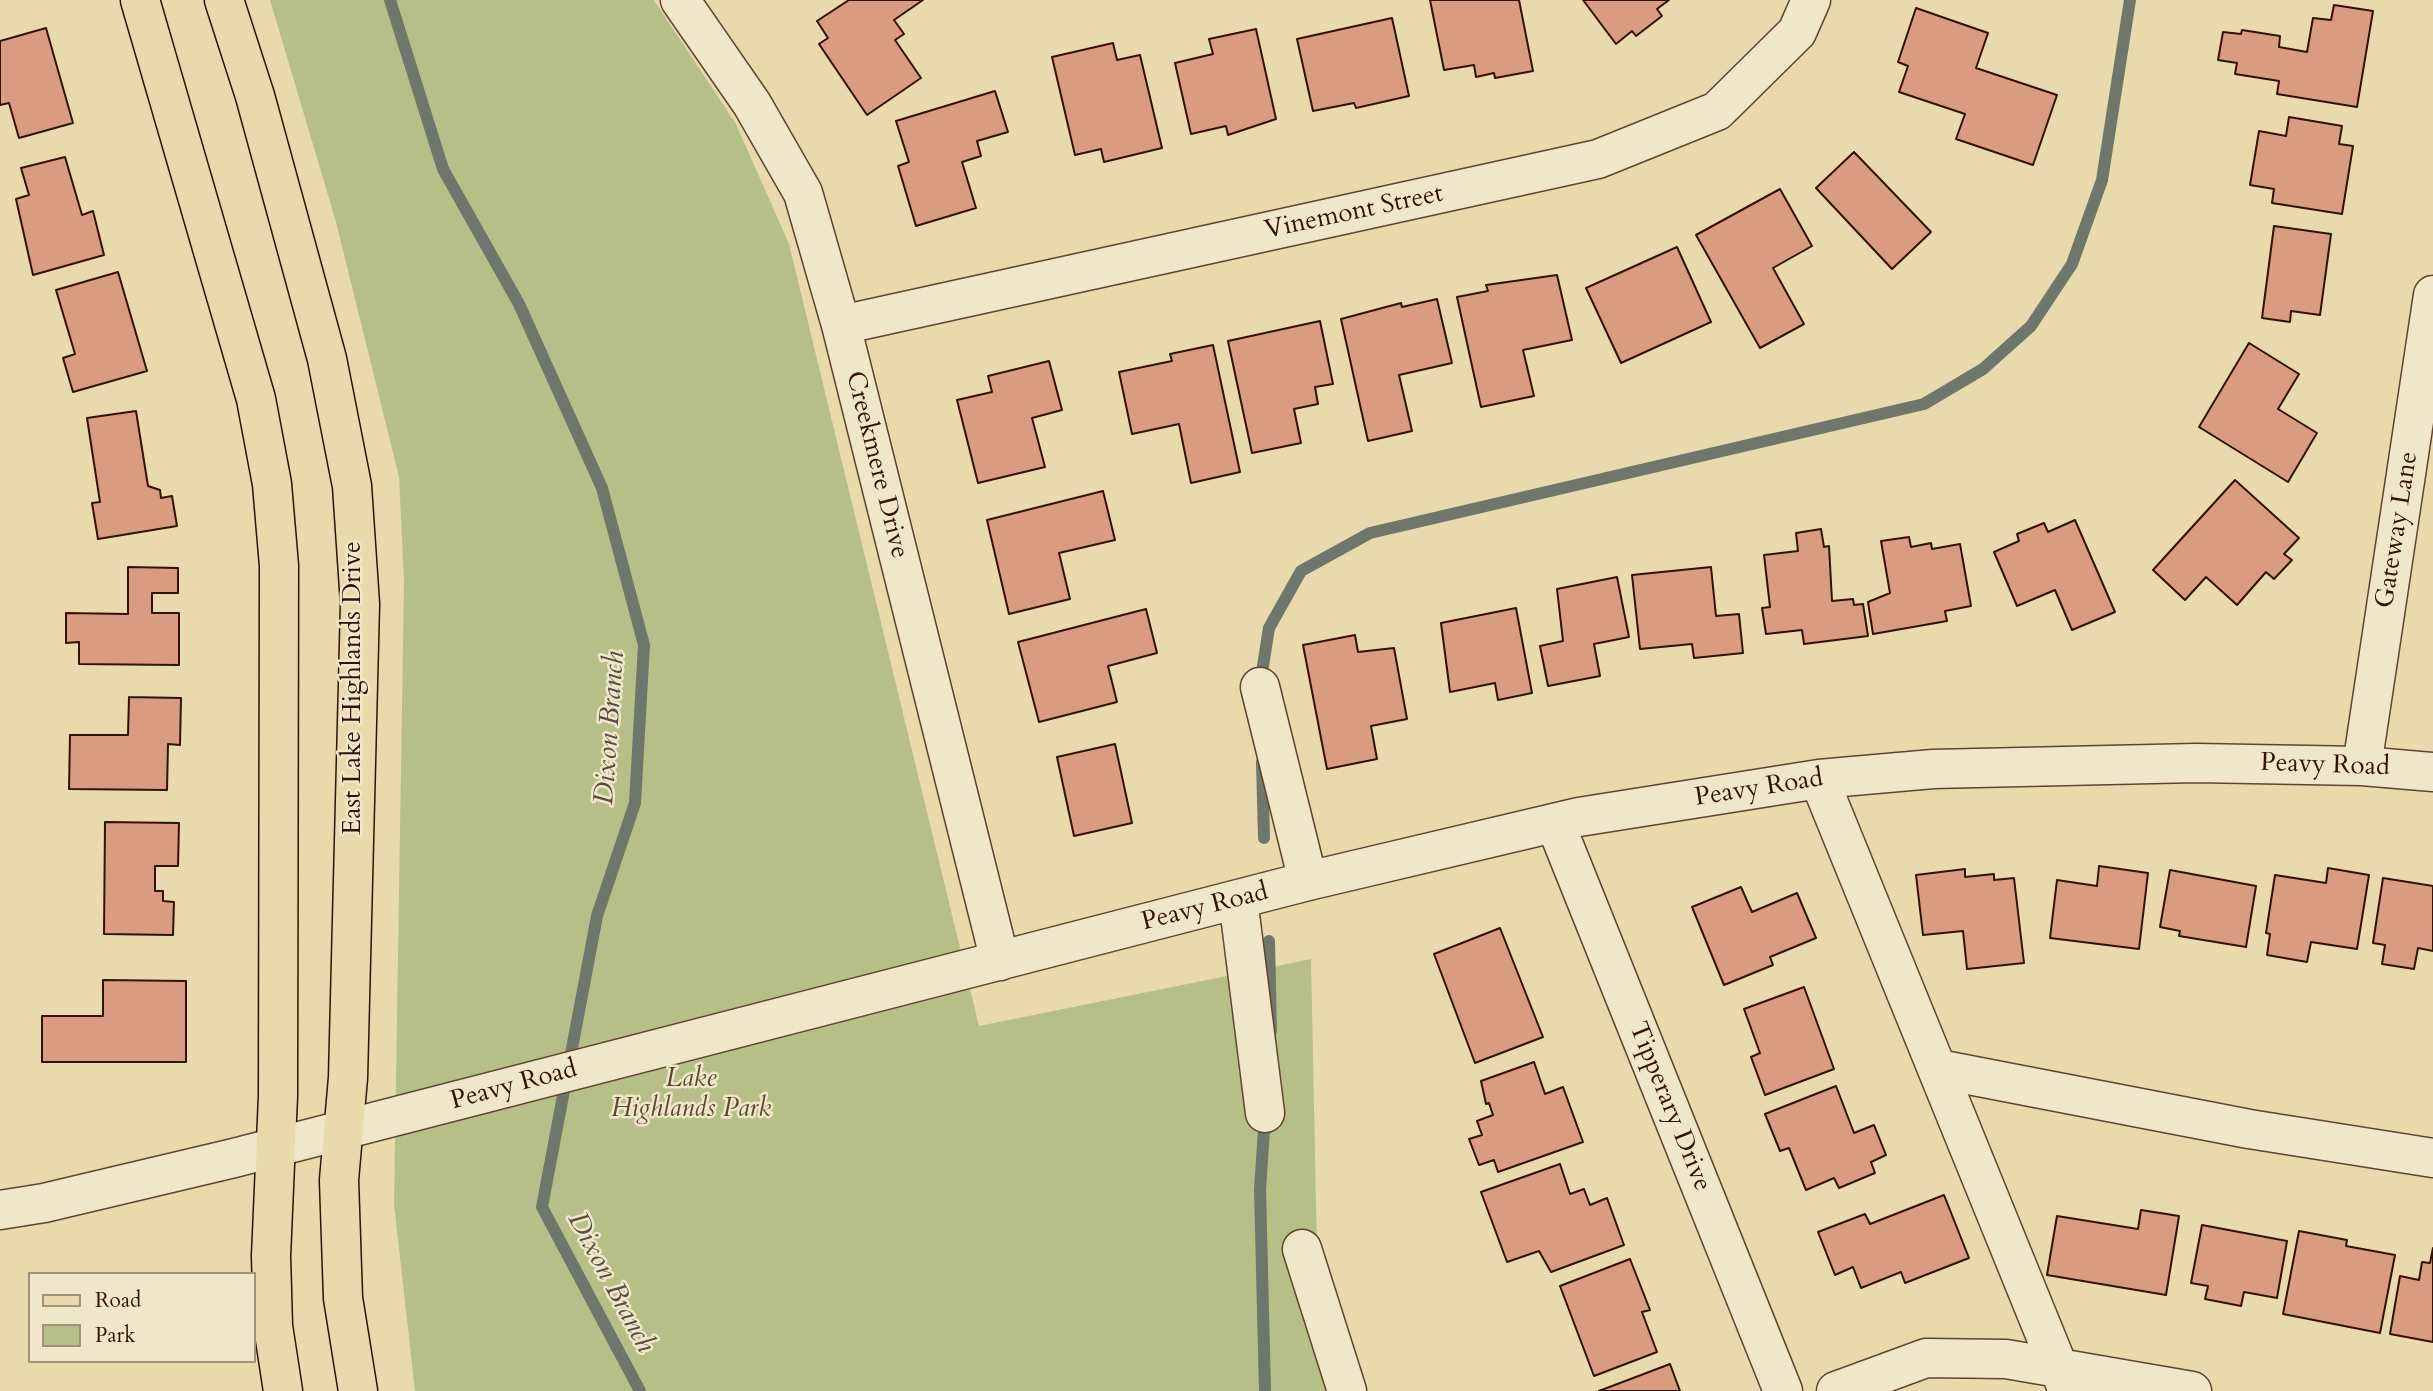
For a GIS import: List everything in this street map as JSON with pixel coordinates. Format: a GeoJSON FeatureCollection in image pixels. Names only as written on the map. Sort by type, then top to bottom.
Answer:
{"type":"FeatureCollection","features":[{"type":"Feature","properties":{"kind":"main road"},"geometry":{"type":"LineString","coordinates":[[141,0],[256,399],[272,484],[279,566],[275,1144],[271,1256],[273,1326],[282,1391]]}},
{"type":"Feature","properties":{"kind":"main road","name":"East Lake Highlands Drive"},"geometry":{"type":"LineString","coordinates":[[224,0],[255,96],[327,359],[352,486],[360,604],[348,1078],[339,1180],[343,1298],[358,1391]]}},
{"type":"Feature","properties":{"kind":"street","name":"Creekmere Drive"},"geometry":{"type":"LineString","coordinates":[[680,0],[752,104],[803,193],[841,325],[1000,961]]}},
{"type":"Feature","properties":{"kind":"street","name":"Vinemont Street"},"geometry":{"type":"LineString","coordinates":[[841,325],[1598,159],[1717,111],[1797,32],[1811,0]]}},
{"type":"Feature","properties":{"kind":"street","name":"Gateway Lane"},"geometry":{"type":"LineString","coordinates":[[2362,766],[2429,354],[2433,295]]}},
{"type":"Feature","properties":{"kind":"street"},"geometry":{"type":"LineString","coordinates":[[1260,687],[1307,881]]}},
{"type":"Feature","properties":{"kind":"street","name":"Peavy Road"},"geometry":{"type":"LineString","coordinates":[[0,1210],[44,1203],[234,1158],[275,1144],[427,1109],[1307,881],[1555,823],[1819,779],[1933,769],[2067,764],[2362,766],[2433,772]]}},
{"type":"Feature","properties":{"kind":"street"},"geometry":{"type":"LineString","coordinates":[[1819,779],[2064,1380]]}},
{"type":"Feature","properties":{"kind":"street","name":"Tipperary Drive"},"geometry":{"type":"LineString","coordinates":[[1555,823],[1783,1391]]}},
{"type":"Feature","properties":{"kind":"street"},"geometry":{"type":"LineString","coordinates":[[1238,899],[1265,1113]]}},
{"type":"Feature","properties":{"kind":"street"},"geometry":{"type":"LineString","coordinates":[[1938,1069],[2249,1129],[2433,1158]]}},
{"type":"Feature","properties":{"kind":"street"},"geometry":{"type":"LineString","coordinates":[[1302,1249],[1347,1391]]}},
{"type":"Feature","properties":{"kind":"street"},"geometry":{"type":"LineString","coordinates":[[1836,1391],[1926,1358],[2006,1359],[2064,1380],[2192,1391]]}},
{"type":"Feature","properties":{"kind":"green space","name":"Lake Highlands Park"},"geometry":{"type":"Polygon","coordinates":[[[270,0],[654,0],[736,124],[789,244],[979,1026],[1311,959],[1317,1253],[1356,1391],[415,1391],[394,1204],[404,581],[399,477],[336,222],[270,0]]]}},
{"type":"Feature","properties":{"kind":"building"},"geometry":{"type":"Polygon","coordinates":[[[849,0],[923,0],[894,20],[904,34],[895,40],[921,78],[867,115],[819,44],[828,38],[817,21],[849,0]]]}},
{"type":"Feature","properties":{"kind":"building"},"geometry":{"type":"Polygon","coordinates":[[[1430,0],[1519,0],[1533,71],[1495,78],[1494,73],[1476,77],[1474,65],[1444,70],[1430,0]]]}},
{"type":"Feature","properties":{"kind":"building"},"geometry":{"type":"Polygon","coordinates":[[[1583,0],[1669,0],[1657,9],[1662,16],[1636,36],[1632,31],[1616,44],[1583,0]]]}},
{"type":"Feature","properties":{"kind":"building"},"geometry":{"type":"Polygon","coordinates":[[[2334,5],[2373,11],[2357,107],[2277,94],[2279,81],[2235,74],[2237,63],[2218,60],[2223,32],[2241,34],[2242,30],[2280,36],[2279,47],[2307,52],[2313,18],[2331,20],[2334,5]]]}},
{"type":"Feature","properties":{"kind":"building"},"geometry":{"type":"Polygon","coordinates":[[[1916,8],[1988,33],[1976,68],[2057,95],[2033,165],[1956,139],[1965,114],[1899,92],[1908,66],[1898,62],[1916,8]]]}},
{"type":"Feature","properties":{"kind":"building"},"geometry":{"type":"Polygon","coordinates":[[[1392,18],[1409,96],[1356,108],[1354,103],[1313,111],[1297,39],[1392,18]]]}},
{"type":"Feature","properties":{"kind":"building"},"geometry":{"type":"Polygon","coordinates":[[[46,28],[73,123],[19,138],[9,103],[0,105],[0,41],[46,28]]]}},
{"type":"Feature","properties":{"kind":"building"},"geometry":{"type":"Polygon","coordinates":[[[1256,29],[1276,119],[1228,135],[1226,126],[1191,134],[1175,63],[1213,54],[1209,39],[1256,29]]]}},
{"type":"Feature","properties":{"kind":"building"},"geometry":{"type":"Polygon","coordinates":[[[1113,43],[1117,60],[1140,55],[1162,148],[1104,162],[1101,149],[1075,155],[1052,57],[1113,43]]]}},
{"type":"Feature","properties":{"kind":"building"},"geometry":{"type":"Polygon","coordinates":[[[995,91],[1008,132],[977,141],[981,156],[962,162],[976,208],[916,226],[898,166],[909,162],[896,121],[995,91]]]}},
{"type":"Feature","properties":{"kind":"building"},"geometry":{"type":"Polygon","coordinates":[[[2289,117],[2342,126],[2339,144],[2353,146],[2342,214],[2272,203],[2274,189],[2250,185],[2259,131],[2286,136],[2289,117]]]}},
{"type":"Feature","properties":{"kind":"building"},"geometry":{"type":"Polygon","coordinates":[[[1854,152],[1931,232],[1892,269],[1816,188],[1854,152]]]}},
{"type":"Feature","properties":{"kind":"building"},"geometry":{"type":"Polygon","coordinates":[[[65,157],[82,215],[93,211],[104,255],[33,275],[16,199],[29,195],[21,168],[65,157]]]}},
{"type":"Feature","properties":{"kind":"building"},"geometry":{"type":"Polygon","coordinates":[[[1780,189],[1812,246],[1773,268],[1804,324],[1760,348],[1696,235],[1780,189]]]}},
{"type":"Feature","properties":{"kind":"building"},"geometry":{"type":"Polygon","coordinates":[[[2274,226],[2331,234],[2320,315],[2291,311],[2290,322],[2262,318],[2274,226]]]}},
{"type":"Feature","properties":{"kind":"building"},"geometry":{"type":"Polygon","coordinates":[[[1677,247],[1711,322],[1621,363],[1586,288],[1677,247]]]}},
{"type":"Feature","properties":{"kind":"building"},"geometry":{"type":"Polygon","coordinates":[[[118,272],[147,371],[73,392],[63,358],[75,354],[56,290],[118,272]]]}},
{"type":"Feature","properties":{"kind":"building"},"geometry":{"type":"Polygon","coordinates":[[[1557,275],[1572,340],[1523,350],[1534,396],[1481,407],[1457,297],[1488,291],[1486,285],[1557,275]]]}},
{"type":"Feature","properties":{"kind":"building"},"geometry":{"type":"Polygon","coordinates":[[[1437,299],[1452,363],[1399,375],[1412,431],[1368,441],[1341,319],[1401,303],[1402,307],[1437,299]]]}},
{"type":"Feature","properties":{"kind":"building"},"geometry":{"type":"Polygon","coordinates":[[[1320,321],[1333,384],[1315,387],[1318,404],[1294,409],[1301,443],[1252,453],[1228,341],[1320,321]]]}},
{"type":"Feature","properties":{"kind":"building"},"geometry":{"type":"Polygon","coordinates":[[[2249,343],[2299,374],[2278,409],[2317,433],[2288,482],[2199,427],[2249,343]]]}},
{"type":"Feature","properties":{"kind":"building"},"geometry":{"type":"Polygon","coordinates":[[[1213,345],[1240,472],[1191,483],[1179,424],[1132,434],[1119,372],[1172,361],[1170,354],[1213,345]]]}},
{"type":"Feature","properties":{"kind":"building"},"geometry":{"type":"Polygon","coordinates":[[[1049,361],[1062,410],[1032,418],[1045,467],[978,483],[957,400],[992,392],[988,376],[1049,361]]]}},
{"type":"Feature","properties":{"kind":"building"},"geometry":{"type":"Polygon","coordinates":[[[136,411],[148,486],[160,490],[161,498],[172,496],[177,526],[98,539],[92,503],[100,502],[87,418],[136,411]]]}},
{"type":"Feature","properties":{"kind":"building"},"geometry":{"type":"Polygon","coordinates":[[[2235,480],[2299,538],[2284,554],[2292,560],[2274,579],[2266,572],[2237,605],[2206,577],[2185,600],[2153,570],[2235,480]]]}},
{"type":"Feature","properties":{"kind":"building"},"geometry":{"type":"Polygon","coordinates":[[[1103,491],[1115,540],[1059,553],[1070,599],[1009,614],[987,520],[1103,491]]]}},
{"type":"Feature","properties":{"kind":"building"},"geometry":{"type":"Polygon","coordinates":[[[2075,520],[2115,612],[2072,630],[2055,590],[2017,606],[1994,552],[2019,541],[2017,534],[2044,523],[2048,532],[2075,520]]]}},
{"type":"Feature","properties":{"kind":"building"},"geometry":{"type":"Polygon","coordinates":[[[1821,529],[1824,547],[1829,546],[1832,601],[1853,599],[1854,605],[1863,604],[1868,636],[1804,644],[1802,630],[1766,634],[1762,608],[1770,607],[1764,555],[1798,551],[1796,533],[1821,529]]]}},
{"type":"Feature","properties":{"kind":"building"},"geometry":{"type":"Polygon","coordinates":[[[1909,537],[1911,547],[1931,543],[1932,549],[1960,544],[1971,606],[1945,611],[1947,621],[1873,634],[1868,602],[1890,593],[1881,541],[1909,537]]]}},
{"type":"Feature","properties":{"kind":"building"},"geometry":{"type":"Polygon","coordinates":[[[128,567],[178,568],[178,593],[152,593],[152,613],[179,613],[179,665],[79,664],[79,642],[66,643],[66,613],[128,614],[128,567]]]}},
{"type":"Feature","properties":{"kind":"building"},"geometry":{"type":"Polygon","coordinates":[[[1711,567],[1716,616],[1739,614],[1743,653],[1694,658],[1692,644],[1640,649],[1632,575],[1711,567]]]}},
{"type":"Feature","properties":{"kind":"building"},"geometry":{"type":"Polygon","coordinates":[[[1617,577],[1629,637],[1594,644],[1600,676],[1548,686],[1540,646],[1563,641],[1557,589],[1617,577]]]}},
{"type":"Feature","properties":{"kind":"building"},"geometry":{"type":"Polygon","coordinates":[[[1516,608],[1532,693],[1498,700],[1495,683],[1450,692],[1441,623],[1516,608]]]}},
{"type":"Feature","properties":{"kind":"building"},"geometry":{"type":"Polygon","coordinates":[[[1146,609],[1157,653],[1108,666],[1117,702],[1039,722],[1018,642],[1146,609]]]}},
{"type":"Feature","properties":{"kind":"building"},"geometry":{"type":"Polygon","coordinates":[[[1355,635],[1358,652],[1394,648],[1407,719],[1371,726],[1377,759],[1327,769],[1303,645],[1355,635]]]}},
{"type":"Feature","properties":{"kind":"building"},"geometry":{"type":"Polygon","coordinates":[[[129,697],[181,698],[180,745],[168,744],[167,790],[69,789],[70,735],[128,735],[129,697]]]}},
{"type":"Feature","properties":{"kind":"building"},"geometry":{"type":"Polygon","coordinates":[[[1115,744],[1132,823],[1074,836],[1057,757],[1115,744]]]}},
{"type":"Feature","properties":{"kind":"building"},"geometry":{"type":"Polygon","coordinates":[[[105,822],[179,823],[178,866],[155,866],[155,891],[163,891],[163,901],[174,902],[173,935],[104,934],[105,822]]]}},
{"type":"Feature","properties":{"kind":"building"},"geometry":{"type":"Polygon","coordinates":[[[2099,866],[2148,873],[2139,949],[2050,938],[2057,880],[2097,886],[2099,866]]]}},
{"type":"Feature","properties":{"kind":"building"},"geometry":{"type":"Polygon","coordinates":[[[2328,868],[2369,875],[2357,949],[2311,942],[2307,962],[2267,955],[2270,934],[2266,933],[2275,875],[2326,883],[2328,868]]]}},
{"type":"Feature","properties":{"kind":"building"},"geometry":{"type":"Polygon","coordinates":[[[1965,869],[1965,877],[1994,874],[1994,880],[2014,878],[2024,963],[1967,969],[1963,931],[1923,935],[1916,875],[1965,869]]]}},
{"type":"Feature","properties":{"kind":"building"},"geometry":{"type":"Polygon","coordinates":[[[2170,870],[2256,886],[2246,947],[2179,936],[2180,931],[2160,927],[2170,870]]]}},
{"type":"Feature","properties":{"kind":"building"},"geometry":{"type":"Polygon","coordinates":[[[2383,878],[2433,886],[2433,951],[2418,948],[2414,969],[2382,964],[2385,945],[2373,943],[2383,878]]]}},
{"type":"Feature","properties":{"kind":"building"},"geometry":{"type":"Polygon","coordinates":[[[1741,887],[1752,912],[1797,893],[1816,938],[1770,957],[1773,965],[1724,985],[1692,907],[1741,887]]]}},
{"type":"Feature","properties":{"kind":"building"},"geometry":{"type":"Polygon","coordinates":[[[1500,928],[1543,1037],[1475,1063],[1434,954],[1500,928]]]}},
{"type":"Feature","properties":{"kind":"building"},"geometry":{"type":"Polygon","coordinates":[[[103,980],[186,981],[186,1062],[42,1062],[42,1016],[103,1016],[103,980]]]}},
{"type":"Feature","properties":{"kind":"building"},"geometry":{"type":"Polygon","coordinates":[[[1804,987],[1834,1069],[1765,1095],[1751,1057],[1760,1053],[1744,1009],[1804,987]]]}},
{"type":"Feature","properties":{"kind":"building"},"geometry":{"type":"Polygon","coordinates":[[[1534,1062],[1545,1094],[1563,1087],[1583,1142],[1498,1172],[1494,1160],[1479,1165],[1469,1139],[1482,1135],[1477,1121],[1493,1115],[1489,1103],[1486,1104],[1481,1081],[1534,1062]]]}},
{"type":"Feature","properties":{"kind":"building"},"geometry":{"type":"Polygon","coordinates":[[[1836,1086],[1854,1133],[1874,1125],[1886,1155],[1871,1162],[1875,1173],[1839,1188],[1834,1178],[1806,1190],[1789,1148],[1780,1151],[1765,1114],[1836,1086]]]}},
{"type":"Feature","properties":{"kind":"building"},"geometry":{"type":"Polygon","coordinates":[[[1560,1164],[1570,1194],[1584,1189],[1590,1205],[1607,1198],[1624,1245],[1551,1272],[1539,1251],[1507,1262],[1481,1192],[1560,1164]]]}},
{"type":"Feature","properties":{"kind":"building"},"geometry":{"type":"Polygon","coordinates":[[[1944,1195],[1969,1258],[1905,1283],[1901,1272],[1861,1288],[1853,1267],[1835,1275],[1818,1232],[1865,1214],[1870,1224],[1944,1195]]]}},
{"type":"Feature","properties":{"kind":"building"},"geometry":{"type":"Polygon","coordinates":[[[2141,1210],[2179,1216],[2166,1295],[2047,1275],[2057,1216],[2138,1229],[2141,1210]]]}},
{"type":"Feature","properties":{"kind":"building"},"geometry":{"type":"Polygon","coordinates":[[[2202,1225],[2287,1241],[2277,1298],[2244,1292],[2241,1306],[2205,1299],[2208,1286],[2191,1283],[2202,1225]]]}},
{"type":"Feature","properties":{"kind":"building"},"geometry":{"type":"Polygon","coordinates":[[[2299,1231],[2347,1240],[2346,1246],[2395,1255],[2380,1333],[2283,1314],[2299,1231]]]}},
{"type":"Feature","properties":{"kind":"building"},"geometry":{"type":"Polygon","coordinates":[[[2433,1248],[2433,1342],[2390,1334],[2400,1276],[2419,1280],[2422,1262],[2430,1263],[2433,1248]]]}},
{"type":"Feature","properties":{"kind":"building"},"geometry":{"type":"Polygon","coordinates":[[[1630,1259],[1650,1310],[1642,1312],[1657,1352],[1594,1376],[1560,1286],[1630,1259]]]}},
{"type":"Feature","properties":{"kind":"building"},"geometry":{"type":"Polygon","coordinates":[[[1670,1364],[1680,1391],[1599,1391],[1670,1364]]]}},
{"type":"Feature","properties":{"kind":"waterway","name":"Dixon Branch"},"geometry":{"type":"LineString","coordinates":[[390,0],[443,169],[519,304],[602,488],[644,645],[635,803],[597,916],[542,1207],[640,1391]]}},
{"type":"Feature","properties":{"kind":"waterway"},"geometry":{"type":"LineString","coordinates":[[1260,685],[1269,628],[1301,571],[1370,533],[1924,404],[1983,369],[2031,326],[2072,264],[2102,180],[2130,0]]}},
{"type":"Feature","properties":{"kind":"waterway"},"geometry":{"type":"LineString","coordinates":[[1262,762],[1264,838]]}},
{"type":"Feature","properties":{"kind":"waterway"},"geometry":{"type":"LineString","coordinates":[[1269,941],[1271,1031]]}},
{"type":"Feature","properties":{"kind":"waterway"},"geometry":{"type":"LineString","coordinates":[[1265,1116],[1260,1189],[1265,1391]]}}]}
